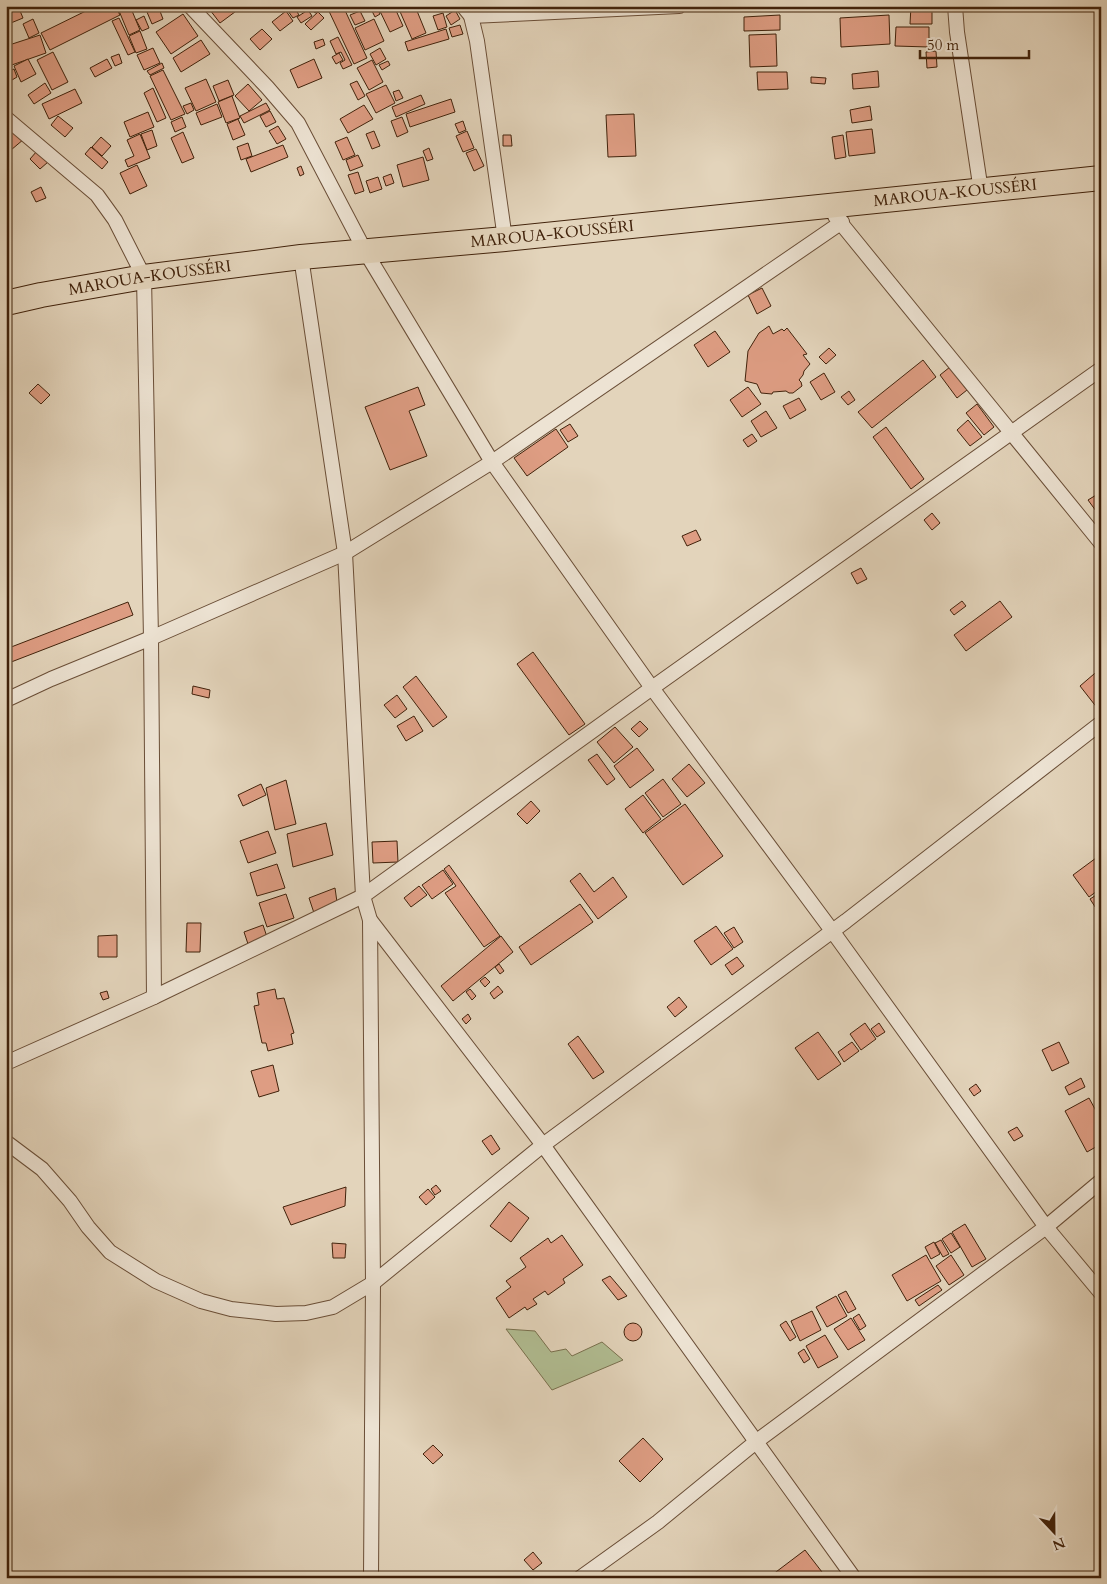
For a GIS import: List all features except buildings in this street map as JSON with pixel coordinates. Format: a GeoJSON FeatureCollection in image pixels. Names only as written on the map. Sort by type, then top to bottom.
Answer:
{"type":"FeatureCollection","features":[{"type":"Feature","properties":{"kind":"highway","name":"MAROUA-KOUSSÉRI"},"geometry":{"type":"LineString","coordinates":[[6,303],[144,277],[301,256],[505,239],[1101,178]]}},
{"type":"Feature","properties":{"kind":"street"},"geometry":{"type":"LineString","coordinates":[[190,6],[267,87],[298,123],[365,251],[492,462],[652,688],[1046,1227],[1101,1293]]}},
{"type":"Feature","properties":{"kind":"street"},"geometry":{"type":"LineString","coordinates":[[505,239],[477,41],[467,11],[679,6]]}},
{"type":"Feature","properties":{"kind":"street"},"geometry":{"type":"LineString","coordinates":[[954,6],[981,191]]}},
{"type":"Feature","properties":{"kind":"street"},"geometry":{"type":"LineString","coordinates":[[6,118],[97,195],[115,220],[144,277],[151,638],[154,997]]}},
{"type":"Feature","properties":{"kind":"street"},"geometry":{"type":"LineString","coordinates":[[824,205],[842,222],[1101,543]]}},
{"type":"Feature","properties":{"kind":"street"},"geometry":{"type":"LineString","coordinates":[[6,700],[345,553],[492,462],[842,222]]}},
{"type":"Feature","properties":{"kind":"street"},"geometry":{"type":"LineString","coordinates":[[301,256],[345,553],[363,896],[370,920],[373,1283],[371,1578]]}},
{"type":"Feature","properties":{"kind":"street"},"geometry":{"type":"LineString","coordinates":[[6,1063],[154,997],[363,896],[1101,369]]}},
{"type":"Feature","properties":{"kind":"street"},"geometry":{"type":"LineString","coordinates":[[6,1142],[42,1169],[110,1252],[156,1281],[201,1301],[240,1310],[276,1314],[306,1313],[333,1307],[373,1283],[543,1145],[832,932],[1101,723]]}},
{"type":"Feature","properties":{"kind":"street"},"geometry":{"type":"LineString","coordinates":[[370,920],[543,1145],[854,1578]]}},
{"type":"Feature","properties":{"kind":"street"},"geometry":{"type":"LineString","coordinates":[[580,1578],[658,1522],[757,1441],[1046,1227],[1101,1181]]}},
{"type":"Feature","properties":{"kind":"green space"},"geometry":{"type":"Polygon","coordinates":[[[506,1329],[535,1331],[551,1352],[566,1349],[572,1356],[602,1342],[623,1360],[552,1390],[506,1329]]]}}]}
